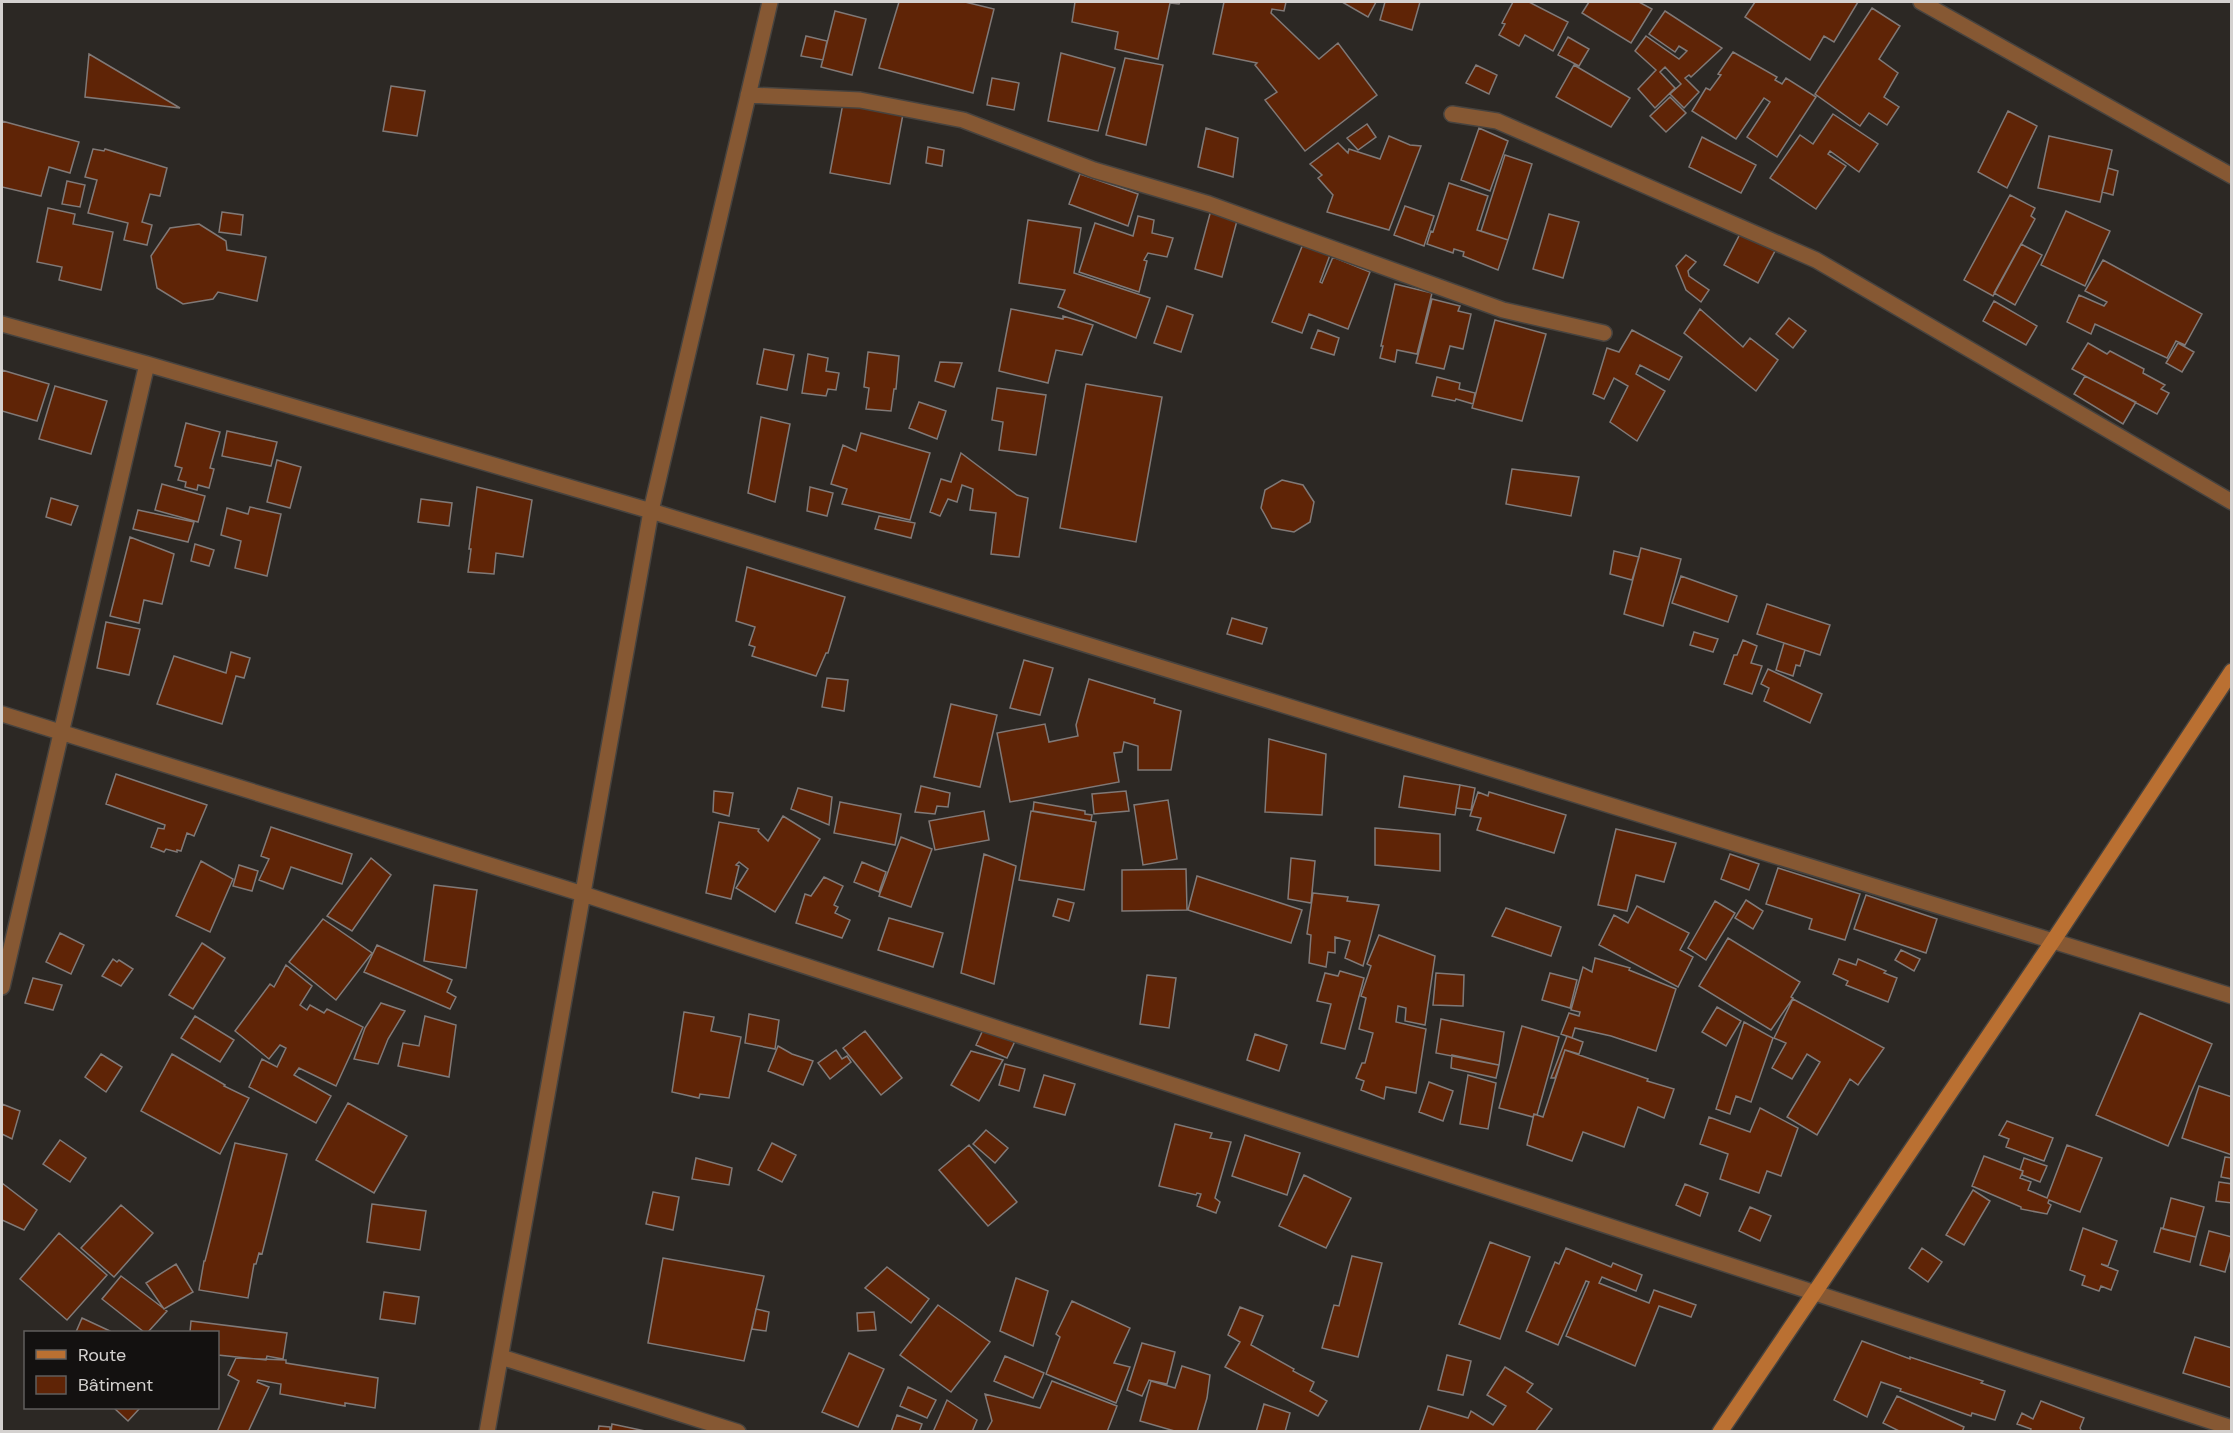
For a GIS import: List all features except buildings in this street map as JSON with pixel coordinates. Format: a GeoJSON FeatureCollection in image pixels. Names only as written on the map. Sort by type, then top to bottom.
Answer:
{"type":"FeatureCollection","features":[{"type":"Feature","properties":{"kind":"street"},"geometry":{"type":"LineString","coordinates":[[488,1431],[651,511],[770,2]]}},
{"type":"Feature","properties":{"kind":"street"},"geometry":{"type":"LineString","coordinates":[[1921,2],[2232,176]]}},
{"type":"Feature","properties":{"kind":"street"},"geometry":{"type":"LineString","coordinates":[[748,95],[860,100],[963,120],[1094,170],[1209,204],[1503,310],[1604,333]]}},
{"type":"Feature","properties":{"kind":"street"},"geometry":{"type":"LineString","coordinates":[[1452,114],[1497,121],[1816,260],[2232,502]]}},
{"type":"Feature","properties":{"kind":"street"},"geometry":{"type":"LineString","coordinates":[[2,324],[651,511],[2232,996]]}},
{"type":"Feature","properties":{"kind":"street"},"geometry":{"type":"LineString","coordinates":[[2,987],[147,364]]}},
{"type":"Feature","properties":{"kind":"street"},"geometry":{"type":"LineString","coordinates":[[1720,1431],[2053,941],[2232,670]]}},
{"type":"Feature","properties":{"kind":"street"},"geometry":{"type":"LineString","coordinates":[[2,714],[583,894],[2232,1428]]}},
{"type":"Feature","properties":{"kind":"street"},"geometry":{"type":"LineString","coordinates":[[501,1357],[738,1431]]}}]}
